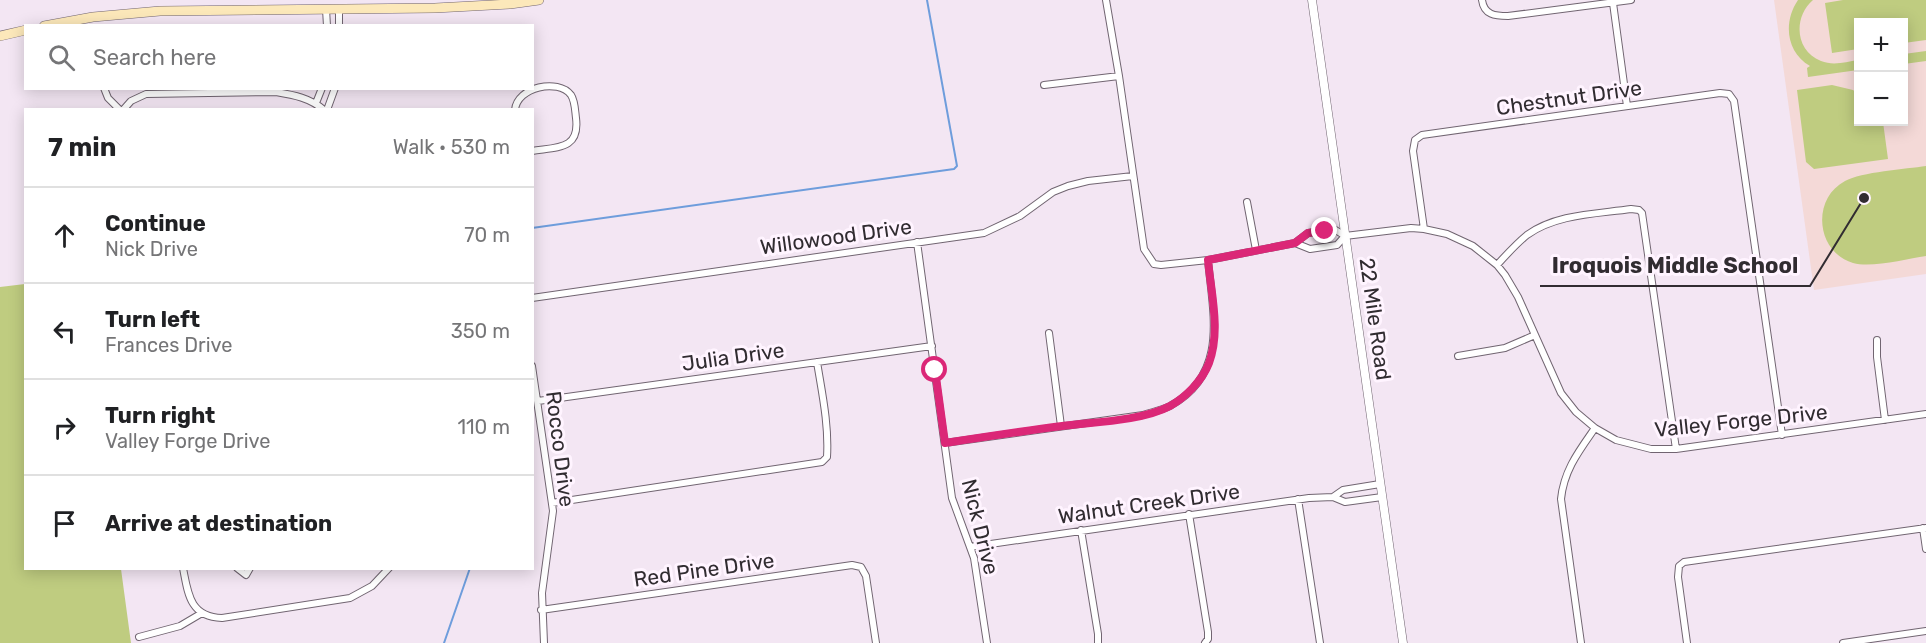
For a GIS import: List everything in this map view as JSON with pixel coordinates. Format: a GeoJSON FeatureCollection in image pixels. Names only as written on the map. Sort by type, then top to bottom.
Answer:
{"type":"FeatureCollection","features":[{"type":"Feature","properties":{"kind":"main road"},"geometry":{"type":"LineString","coordinates":[[54,24],[93,16],[160,11],[466,7],[539,0]]}},
{"type":"Feature","properties":{"kind":"main road"},"geometry":{"type":"LineString","coordinates":[[0,36],[24,30]]}},
{"type":"Feature","properties":{"kind":"street"},"geometry":{"type":"LineString","coordinates":[[1106,0],[1133,176]]}},
{"type":"Feature","properties":{"kind":"street","name":"22 Mile Road"},"geometry":{"type":"LineString","coordinates":[[1312,0],[1403,643]]}},
{"type":"Feature","properties":{"kind":"street"},"geometry":{"type":"LineString","coordinates":[[1482,0],[1486,10],[1495,16],[1524,15],[1631,0]]}},
{"type":"Feature","properties":{"kind":"street"},"geometry":{"type":"LineString","coordinates":[[1613,3],[1627,106]]}},
{"type":"Feature","properties":{"kind":"street"},"geometry":{"type":"LineString","coordinates":[[326,9],[327,24]]}},
{"type":"Feature","properties":{"kind":"street"},"geometry":{"type":"LineString","coordinates":[[339,9],[339,24]]}},
{"type":"Feature","properties":{"kind":"street"},"geometry":{"type":"LineString","coordinates":[[1044,85],[1119,76]]}},
{"type":"Feature","properties":{"kind":"street"},"geometry":{"type":"LineString","coordinates":[[516,108],[518,98],[525,92],[553,86],[561,88],[573,97],[577,132],[572,142],[565,146],[534,151]]}},
{"type":"Feature","properties":{"kind":"street"},"geometry":{"type":"LineString","coordinates":[[105,90],[108,98],[123,108],[140,95],[146,94],[276,92],[296,95],[323,108]]}},
{"type":"Feature","properties":{"kind":"street"},"geometry":{"type":"LineString","coordinates":[[316,103],[321,90]]}},
{"type":"Feature","properties":{"kind":"street"},"geometry":{"type":"LineString","coordinates":[[327,108],[334,90]]}},
{"type":"Feature","properties":{"kind":"street","name":"Chestnut Drive"},"geometry":{"type":"LineString","coordinates":[[1424,229],[1413,151],[1415,140],[1422,135],[1720,93],[1729,94],[1734,101],[1782,435]]}},
{"type":"Feature","properties":{"kind":"street","name":"Valley Forge Drive"},"geometry":{"type":"LineString","coordinates":[[1133,176],[1144,249],[1154,264],[1208,260],[1295,243],[1308,233],[1334,229],[1345,236]]}},
{"type":"Feature","properties":{"kind":"street","name":"Willowood Drive"},"geometry":{"type":"LineString","coordinates":[[534,298],[984,233],[1020,216],[1060,189],[1088,181],[1133,176]]}},
{"type":"Feature","properties":{"kind":"street"},"geometry":{"type":"LineString","coordinates":[[1247,202],[1256,250]]}},
{"type":"Feature","properties":{"kind":"street"},"geometry":{"type":"LineString","coordinates":[[1497,265],[1526,236],[1546,225],[1570,218],[1640,210],[1644,217],[1676,449]]}},
{"type":"Feature","properties":{"kind":"street","name":"Valley Forge Drive"},"geometry":{"type":"LineString","coordinates":[[1295,243],[1310,249],[1337,245],[1345,236],[1392,229],[1424,229],[1460,239],[1473,246],[1497,265],[1512,285],[1561,393],[1576,412],[1595,428],[1616,440],[1639,447],[1676,449],[1926,414]]}},
{"type":"Feature","properties":{"kind":"street","name":"Nick Drive"},"geometry":{"type":"LineString","coordinates":[[917,242],[952,498],[974,558],[987,643]]}},
{"type":"Feature","properties":{"kind":"street"},"geometry":{"type":"LineString","coordinates":[[945,443],[1143,415],[1168,408],[1185,397],[1209,365],[1214,347],[1215,329],[1208,260]]}},
{"type":"Feature","properties":{"kind":"street"},"geometry":{"type":"LineString","coordinates":[[1049,333],[1061,426]]}},
{"type":"Feature","properties":{"kind":"street"},"geometry":{"type":"LineString","coordinates":[[1458,356],[1505,348],[1535,335]]}},
{"type":"Feature","properties":{"kind":"street"},"geometry":{"type":"LineString","coordinates":[[1876,340],[1885,420]]}},
{"type":"Feature","properties":{"kind":"street","name":"Julia Drive"},"geometry":{"type":"LineString","coordinates":[[538,401],[932,346]]}},
{"type":"Feature","properties":{"kind":"street"},"geometry":{"type":"LineString","coordinates":[[552,503],[822,462],[827,458],[828,448],[817,362]]}},
{"type":"Feature","properties":{"kind":"street","name":"Rocco Drive"},"geometry":{"type":"LineString","coordinates":[[534,378],[552,503],[552,523],[542,592],[544,643]]}},
{"type":"Feature","properties":{"kind":"street"},"geometry":{"type":"LineString","coordinates":[[1581,643],[1561,499],[1569,467],[1595,428]]}},
{"type":"Feature","properties":{"kind":"street","name":"Walnut Creek Drive"},"geometry":{"type":"LineString","coordinates":[[1334,497],[1342,490],[1380,484]]}},
{"type":"Feature","properties":{"kind":"street","name":"Walnut Creek Drive"},"geometry":{"type":"LineString","coordinates":[[970,547],[1298,499],[1334,497],[1345,502],[1382,497]]}},
{"type":"Feature","properties":{"kind":"street"},"geometry":{"type":"LineString","coordinates":[[1298,499],[1320,643]]}},
{"type":"Feature","properties":{"kind":"street"},"geometry":{"type":"LineString","coordinates":[[1189,514],[1208,639],[1205,643]]}},
{"type":"Feature","properties":{"kind":"street"},"geometry":{"type":"LineString","coordinates":[[1687,643],[1678,577],[1679,566],[1688,561],[1924,528],[1926,549]]}},
{"type":"Feature","properties":{"kind":"street"},"geometry":{"type":"LineString","coordinates":[[1081,530],[1098,643]]}},
{"type":"Feature","properties":{"kind":"street","name":"Red Pine Drive"},"geometry":{"type":"LineString","coordinates":[[542,610],[852,564],[861,567],[866,576],[876,643]]}},
{"type":"Feature","properties":{"kind":"street"},"geometry":{"type":"LineString","coordinates":[[183,570],[188,594],[193,604],[202,613],[222,618],[356,595],[377,582],[387,570]]}},
{"type":"Feature","properties":{"kind":"street"},"geometry":{"type":"LineString","coordinates":[[139,637],[180,626],[202,613]]}},
{"type":"Feature","properties":{"kind":"street"},"geometry":{"type":"LineString","coordinates":[[1843,643],[1926,631]]}},
{"type":"Feature","properties":{"kind":"shaded area"},"geometry":{"type":"Polygon","coordinates":[[[1774,0],[1926,0],[1926,274],[1814,290],[1774,0]]]}},
{"type":"Feature","properties":{"kind":"green space"},"geometry":{"type":"Polygon","coordinates":[[[1798,0],[1813,0],[1802,15],[1800,24],[1802,42],[1806,50],[1821,61],[1830,63],[1854,61],[1854,71],[1808,77],[1807,68],[1810,66],[1796,53],[1789,36],[1793,9],[1798,0]]]}},
{"type":"Feature","properties":{"kind":"green space"},"geometry":{"type":"Polygon","coordinates":[[[1843,0],[1926,0],[1926,40],[1908,42],[1908,18],[1854,18],[1854,50],[1832,53],[1825,3],[1843,0]]]}},
{"type":"Feature","properties":{"kind":"green space"},"geometry":{"type":"Polygon","coordinates":[[[1926,51],[1926,61],[1908,63],[1908,53],[1926,51]]]}},
{"type":"Feature","properties":{"kind":"green space"},"geometry":{"type":"Polygon","coordinates":[[[1832,85],[1853,90],[1854,126],[1884,126],[1888,159],[1814,169],[1806,162],[1797,90],[1832,85]]]}},
{"type":"Feature","properties":{"kind":"green space"},"geometry":{"type":"Polygon","coordinates":[[[1926,166],[1926,256],[1879,264],[1861,264],[1841,257],[1831,248],[1822,225],[1827,200],[1834,189],[1845,181],[1862,175],[1926,166]]]}},
{"type":"Feature","properties":{"kind":"green space"},"geometry":{"type":"Polygon","coordinates":[[[24,284],[24,570],[121,570],[131,643],[0,643],[0,287],[24,284]]]}},
{"type":"Feature","properties":{"kind":"waterway"},"geometry":{"type":"LineString","coordinates":[[534,228],[954,169],[957,166],[927,0]]}},
{"type":"Feature","properties":{"kind":"waterway"},"geometry":{"type":"LineString","coordinates":[[444,643],[469,570]]}},
{"type":"Feature","properties":{"kind":"place","name":"Iroquois Middle School"},"geometry":{"type":"Point","coordinates":[1864,198]}},
{"type":"Feature","properties":{"kind":"route"},"geometry":{"type":"LineString","coordinates":[[935,370],[945,443],[1143,415],[1168,408],[1185,397],[1198,382],[1209,365],[1214,347],[1215,329],[1208,260],[1295,243],[1308,233],[1325,231]]}}]}
